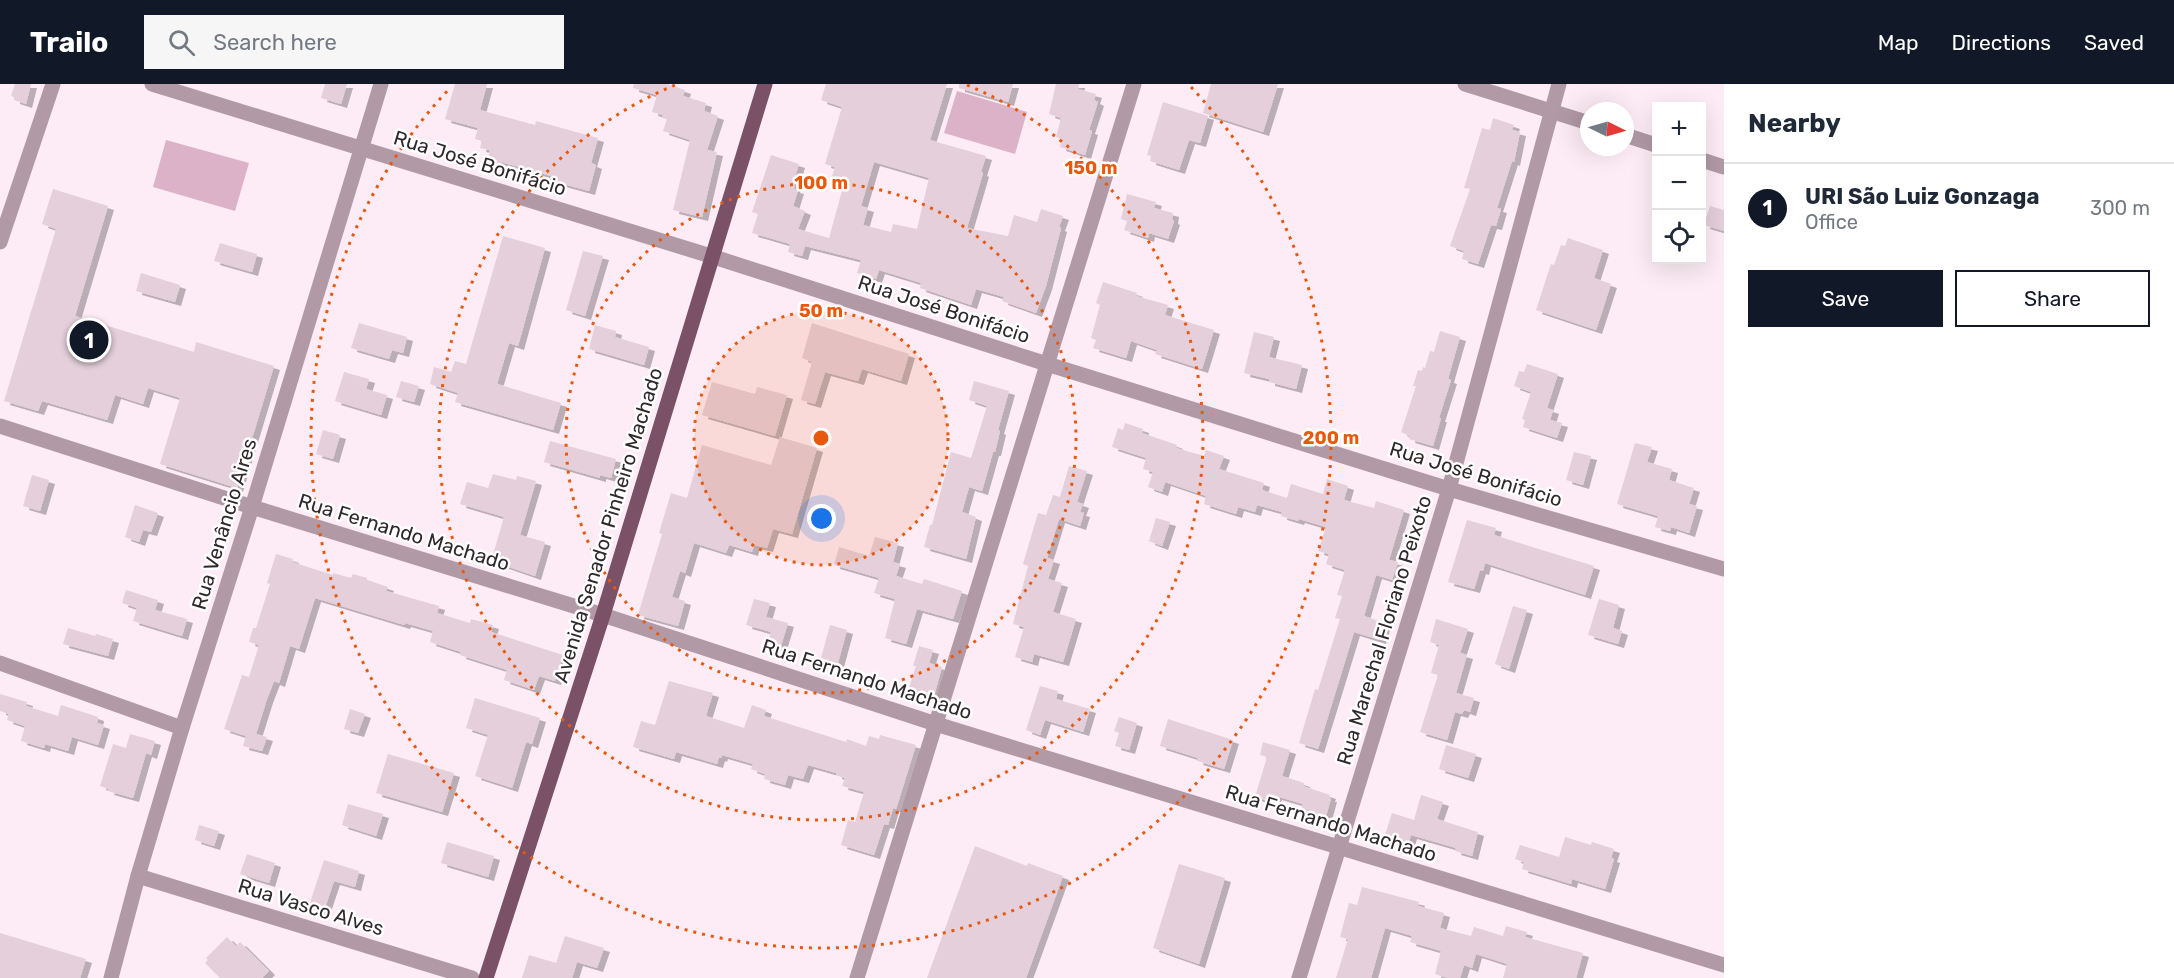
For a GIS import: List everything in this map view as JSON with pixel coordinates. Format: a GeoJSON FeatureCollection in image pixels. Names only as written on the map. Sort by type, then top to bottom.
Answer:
{"type":"FeatureCollection","features":[{"type":"Feature","properties":{"kind":"main road","name":"Avenida Senador Pinheiro Machado"},"geometry":{"type":"LineString","coordinates":[[486,978],[603,615],[765,84]]}},
{"type":"Feature","properties":{"kind":"street"},"geometry":{"type":"LineString","coordinates":[[0,242],[53,84]]}},
{"type":"Feature","properties":{"kind":"street","name":"Rua José Bonifácio"},"geometry":{"type":"LineString","coordinates":[[152,84],[714,257],[1047,364],[1449,489],[1724,569]]}},
{"type":"Feature","properties":{"kind":"street","name":"Rua Venâncio Aires"},"geometry":{"type":"LineString","coordinates":[[111,978],[138,876],[182,728],[381,84]]}},
{"type":"Feature","properties":{"kind":"street"},"geometry":{"type":"LineString","coordinates":[[857,978],[1134,84]]}},
{"type":"Feature","properties":{"kind":"street"},"geometry":{"type":"LineString","coordinates":[[1464,84],[1580,120]]}},
{"type":"Feature","properties":{"kind":"street","name":"Rua Marechal Floriano Peixoto"},"geometry":{"type":"LineString","coordinates":[[1299,978],[1449,489],[1559,84]]}},
{"type":"Feature","properties":{"kind":"street"},"geometry":{"type":"LineString","coordinates":[[1634,138],[1652,144]]}},
{"type":"Feature","properties":{"kind":"street"},"geometry":{"type":"LineString","coordinates":[[1706,162],[1724,167]]}},
{"type":"Feature","properties":{"kind":"street","name":"Rua Fernando Machado"},"geometry":{"type":"LineString","coordinates":[[0,426],[252,507],[603,615],[936,724],[1724,965]]}},
{"type":"Feature","properties":{"kind":"street"},"geometry":{"type":"LineString","coordinates":[[0,663],[182,728]]}},
{"type":"Feature","properties":{"kind":"street","name":"Rua Vasco Alves"},"geometry":{"type":"LineString","coordinates":[[138,876],[472,978]]}},
{"type":"Feature","properties":{"kind":"shaded area"},"geometry":{"type":"Polygon","coordinates":[[[957,91],[1027,112],[1015,154],[944,133],[957,91]]]}},
{"type":"Feature","properties":{"kind":"shaded area"},"geometry":{"type":"Polygon","coordinates":[[[166,140],[249,163],[235,211],[153,187],[166,140]]]}},
{"type":"Feature","properties":{"kind":"building"},"geometry":{"type":"Polygon","coordinates":[[[15,84],[31,84],[26,104],[14,100],[11,96],[15,84]]]}},
{"type":"Feature","properties":{"kind":"building"},"geometry":{"type":"Polygon","coordinates":[[[325,84],[347,84],[341,104],[321,98],[325,84]]]}},
{"type":"Feature","properties":{"kind":"building"},"geometry":{"type":"Polygon","coordinates":[[[455,84],[487,84],[480,110],[535,125],[536,121],[598,138],[591,163],[596,165],[589,191],[549,180],[551,176],[501,162],[500,165],[487,161],[490,150],[480,148],[482,141],[475,139],[478,128],[445,119],[455,84]]]}},
{"type":"Feature","properties":{"kind":"building"},"geometry":{"type":"Polygon","coordinates":[[[634,84],[667,84],[685,90],[683,96],[706,103],[704,111],[718,116],[707,150],[717,152],[702,217],[673,210],[690,140],[663,131],[667,119],[662,118],[663,115],[652,112],[657,95],[633,88],[634,84]]]}},
{"type":"Feature","properties":{"kind":"building"},"geometry":{"type":"Polygon","coordinates":[[[826,84],[947,84],[930,140],[986,156],[967,228],[1008,236],[1014,215],[1037,222],[1041,209],[1063,216],[1046,286],[1036,313],[1002,301],[1004,297],[976,289],[971,305],[920,288],[921,283],[879,270],[876,279],[857,273],[861,260],[805,246],[802,256],[788,252],[790,244],[752,233],[758,214],[752,212],[771,155],[799,164],[793,183],[795,183],[794,189],[798,190],[793,206],[805,211],[798,229],[829,238],[843,187],[830,183],[835,167],[825,164],[842,107],[821,100],[826,84]],[[874,162],[861,206],[868,208],[863,225],[891,232],[893,224],[917,229],[929,178],[874,162]]]}},
{"type":"Feature","properties":{"kind":"building"},"geometry":{"type":"Polygon","coordinates":[[[959,84],[1013,84],[1008,102],[959,88],[959,84]]]}},
{"type":"Feature","properties":{"kind":"building"},"geometry":{"type":"Polygon","coordinates":[[[1056,84],[1079,84],[1078,89],[1096,94],[1094,100],[1098,102],[1089,130],[1092,131],[1085,155],[1060,147],[1062,139],[1056,137],[1061,118],[1049,114],[1056,84]]]}},
{"type":"Feature","properties":{"kind":"building"},"geometry":{"type":"Polygon","coordinates":[[[1211,84],[1278,84],[1263,132],[1203,113],[1211,84]]]}},
{"type":"Feature","properties":{"kind":"building"},"geometry":{"type":"Polygon","coordinates":[[[1163,102],[1208,116],[1200,143],[1189,140],[1179,170],[1150,161],[1151,156],[1147,155],[1163,102]]]}},
{"type":"Feature","properties":{"kind":"building"},"geometry":{"type":"Polygon","coordinates":[[[1493,118],[1514,125],[1512,130],[1520,132],[1514,162],[1512,161],[1497,208],[1501,209],[1496,226],[1491,225],[1478,264],[1462,259],[1464,251],[1450,246],[1470,189],[1464,188],[1482,128],[1490,130],[1493,118]]]}},
{"type":"Feature","properties":{"kind":"building"},"geometry":{"type":"Polygon","coordinates":[[[53,189],[108,206],[75,316],[194,352],[196,342],[274,366],[237,488],[160,464],[180,398],[148,388],[143,404],[115,395],[107,420],[42,401],[38,411],[4,401],[56,229],[42,224],[53,189]]]}},
{"type":"Feature","properties":{"kind":"building"},"geometry":{"type":"Polygon","coordinates":[[[1127,194],[1156,202],[1154,208],[1173,213],[1172,220],[1174,221],[1168,239],[1149,233],[1148,238],[1124,230],[1127,221],[1121,219],[1127,194]]]}},
{"type":"Feature","properties":{"kind":"building"},"geometry":{"type":"Polygon","coordinates":[[[1710,206],[1724,210],[1724,231],[1706,226],[1710,206]]]}},
{"type":"Feature","properties":{"kind":"building"},"geometry":{"type":"Polygon","coordinates":[[[503,236],[545,248],[518,346],[509,343],[497,384],[561,403],[553,430],[455,402],[458,393],[430,384],[434,367],[451,372],[455,361],[466,364],[503,236]]]}},
{"type":"Feature","properties":{"kind":"building"},"geometry":{"type":"Polygon","coordinates":[[[1568,238],[1603,250],[1594,278],[1611,284],[1596,330],[1536,310],[1551,264],[1554,265],[1561,245],[1565,246],[1568,238]]]}},
{"type":"Feature","properties":{"kind":"building"},"geometry":{"type":"Polygon","coordinates":[[[220,243],[257,254],[252,272],[214,261],[220,243]]]}},
{"type":"Feature","properties":{"kind":"building"},"geometry":{"type":"Polygon","coordinates":[[[583,251],[603,256],[585,316],[566,310],[583,251]]]}},
{"type":"Feature","properties":{"kind":"building"},"geometry":{"type":"Polygon","coordinates":[[[141,273],[180,285],[175,302],[136,291],[141,273]]]}},
{"type":"Feature","properties":{"kind":"building"},"geometry":{"type":"Polygon","coordinates":[[[1103,282],[1137,293],[1136,296],[1168,305],[1165,315],[1214,330],[1202,369],[1155,354],[1157,350],[1131,341],[1126,358],[1093,348],[1096,340],[1091,338],[1100,305],[1096,303],[1103,282]]]}},
{"type":"Feature","properties":{"kind":"building"},"geometry":{"type":"Polygon","coordinates":[[[359,323],[407,337],[403,353],[392,350],[389,359],[351,348],[359,323]]]}},
{"type":"Feature","properties":{"kind":"building"},"geometry":{"type":"Polygon","coordinates":[[[812,323],[909,354],[901,381],[862,369],[858,381],[825,372],[815,404],[801,400],[812,362],[802,358],[812,323]]]}},
{"type":"Feature","properties":{"kind":"building"},"geometry":{"type":"Polygon","coordinates":[[[595,325],[616,331],[615,337],[649,347],[644,365],[589,349],[595,325]]]}},
{"type":"Feature","properties":{"kind":"building"},"geometry":{"type":"Polygon","coordinates":[[[1440,331],[1460,337],[1433,446],[1409,439],[1410,436],[1401,432],[1416,386],[1413,386],[1418,370],[1422,371],[1423,367],[1425,368],[1430,351],[1434,352],[1440,331]]]}},
{"type":"Feature","properties":{"kind":"building"},"geometry":{"type":"Polygon","coordinates":[[[1254,332],[1274,337],[1269,357],[1302,365],[1296,389],[1244,373],[1254,332]]]}},
{"type":"Feature","properties":{"kind":"building"},"geometry":{"type":"Polygon","coordinates":[[[1527,364],[1558,374],[1547,408],[1553,410],[1550,420],[1562,423],[1557,438],[1523,427],[1525,420],[1522,419],[1531,392],[1514,386],[1519,371],[1524,372],[1527,364]]]}},
{"type":"Feature","properties":{"kind":"building"},"geometry":{"type":"Polygon","coordinates":[[[344,372],[369,379],[366,389],[387,395],[381,415],[335,401],[344,372]]]}},
{"type":"Feature","properties":{"kind":"building"},"geometry":{"type":"Polygon","coordinates":[[[401,381],[419,386],[414,402],[396,397],[401,381]]]}},
{"type":"Feature","properties":{"kind":"building"},"geometry":{"type":"Polygon","coordinates":[[[974,381],[1009,391],[998,430],[1000,431],[995,452],[993,452],[982,491],[969,487],[962,512],[976,517],[966,559],[924,547],[951,452],[971,458],[987,406],[969,400],[974,381]]]}},
{"type":"Feature","properties":{"kind":"building"},"geometry":{"type":"Polygon","coordinates":[[[712,382],[755,394],[757,387],[787,395],[775,436],[702,415],[712,382]]]}},
{"type":"Feature","properties":{"kind":"building"},"geometry":{"type":"Polygon","coordinates":[[[1125,423],[1143,429],[1142,433],[1177,445],[1176,448],[1204,456],[1206,450],[1224,456],[1219,469],[1264,483],[1262,490],[1287,498],[1291,484],[1323,494],[1327,479],[1348,486],[1344,500],[1374,508],[1376,501],[1404,510],[1389,560],[1398,562],[1392,580],[1376,575],[1364,616],[1385,623],[1380,640],[1354,632],[1318,749],[1299,743],[1340,619],[1335,618],[1342,596],[1337,595],[1345,570],[1326,564],[1329,554],[1318,551],[1326,527],[1281,516],[1282,512],[1257,505],[1255,512],[1238,507],[1236,514],[1204,504],[1206,496],[1165,482],[1162,492],[1148,487],[1153,472],[1143,469],[1146,458],[1112,447],[1118,428],[1123,430],[1125,423]]]}},
{"type":"Feature","properties":{"kind":"building"},"geometry":{"type":"Polygon","coordinates":[[[323,430],[340,435],[333,459],[316,454],[323,430]]]}},
{"type":"Feature","properties":{"kind":"building"},"geometry":{"type":"Polygon","coordinates":[[[780,437],[817,448],[792,534],[773,529],[767,548],[754,545],[752,552],[729,545],[726,553],[694,543],[685,573],[680,571],[672,597],[685,601],[678,626],[638,615],[662,534],[659,533],[671,493],[687,498],[702,445],[771,465],[780,437]]]}},
{"type":"Feature","properties":{"kind":"building"},"geometry":{"type":"Polygon","coordinates":[[[550,441],[616,459],[611,478],[600,475],[600,478],[544,462],[550,441]]]}},
{"type":"Feature","properties":{"kind":"building"},"geometry":{"type":"Polygon","coordinates":[[[1635,443],[1652,447],[1647,462],[1672,469],[1669,480],[1694,488],[1689,504],[1697,506],[1689,533],[1671,527],[1670,531],[1655,527],[1658,516],[1617,504],[1635,443]]]}},
{"type":"Feature","properties":{"kind":"building"},"geometry":{"type":"Polygon","coordinates":[[[1574,452],[1591,456],[1583,485],[1566,480],[1574,452]]]}},
{"type":"Feature","properties":{"kind":"building"},"geometry":{"type":"Polygon","coordinates":[[[1069,466],[1087,471],[1077,502],[1083,504],[1080,512],[1084,513],[1080,526],[1059,519],[1047,558],[1054,560],[1048,579],[1062,583],[1053,612],[1076,619],[1063,662],[1034,654],[1032,662],[1015,657],[1024,627],[1013,624],[1028,566],[1023,564],[1038,513],[1046,515],[1053,495],[1060,497],[1069,466]]]}},
{"type":"Feature","properties":{"kind":"building"},"geometry":{"type":"Polygon","coordinates":[[[493,474],[516,480],[517,476],[536,481],[520,535],[545,542],[535,576],[497,563],[498,560],[492,558],[504,517],[460,504],[467,482],[488,488],[493,474]]]}},
{"type":"Feature","properties":{"kind":"building"},"geometry":{"type":"Polygon","coordinates":[[[32,475],[49,480],[40,511],[23,506],[32,475]]]}},
{"type":"Feature","properties":{"kind":"building"},"geometry":{"type":"Polygon","coordinates":[[[135,505],[158,513],[151,532],[143,530],[139,542],[125,537],[135,505]]]}},
{"type":"Feature","properties":{"kind":"building"},"geometry":{"type":"Polygon","coordinates":[[[1156,518],[1170,522],[1162,546],[1149,541],[1156,518]]]}},
{"type":"Feature","properties":{"kind":"building"},"geometry":{"type":"Polygon","coordinates":[[[1467,520],[1496,528],[1494,535],[1594,566],[1585,595],[1485,563],[1483,571],[1480,570],[1474,589],[1448,582],[1467,520]]]}},
{"type":"Feature","properties":{"kind":"building"},"geometry":{"type":"Polygon","coordinates":[[[875,537],[898,543],[893,562],[900,564],[896,576],[922,584],[924,579],[962,591],[953,619],[917,609],[906,644],[885,638],[895,599],[874,593],[879,578],[834,565],[839,547],[869,556],[875,537]]]}},
{"type":"Feature","properties":{"kind":"building"},"geometry":{"type":"Polygon","coordinates":[[[276,554],[293,559],[292,562],[333,575],[333,573],[351,578],[353,574],[367,578],[367,580],[388,587],[386,591],[439,606],[437,613],[470,623],[471,619],[493,625],[491,632],[563,655],[555,681],[539,676],[534,690],[504,680],[507,670],[460,655],[461,652],[430,642],[433,631],[405,623],[404,625],[315,598],[299,649],[290,646],[279,683],[274,681],[267,699],[256,734],[267,737],[262,751],[243,746],[246,736],[224,729],[242,675],[249,677],[259,645],[249,642],[253,628],[256,628],[270,584],[267,583],[276,554]]]}},
{"type":"Feature","properties":{"kind":"building"},"geometry":{"type":"Polygon","coordinates":[[[126,590],[158,600],[155,610],[187,619],[182,636],[133,621],[137,608],[122,603],[126,590]]]}},
{"type":"Feature","properties":{"kind":"building"},"geometry":{"type":"Polygon","coordinates":[[[754,599],[770,603],[766,617],[788,623],[780,649],[767,645],[771,632],[746,625],[754,599]]]}},
{"type":"Feature","properties":{"kind":"building"},"geometry":{"type":"Polygon","coordinates":[[[1599,599],[1619,605],[1613,628],[1622,631],[1618,644],[1588,635],[1599,599]]]}},
{"type":"Feature","properties":{"kind":"building"},"geometry":{"type":"Polygon","coordinates":[[[1513,606],[1527,610],[1509,669],[1495,664],[1513,606]]]}},
{"type":"Feature","properties":{"kind":"building"},"geometry":{"type":"Polygon","coordinates":[[[1436,619],[1468,629],[1460,653],[1467,655],[1456,693],[1474,698],[1470,712],[1464,710],[1462,714],[1455,712],[1447,740],[1420,732],[1438,675],[1431,673],[1439,645],[1430,642],[1436,619]]]}},
{"type":"Feature","properties":{"kind":"building"},"geometry":{"type":"Polygon","coordinates":[[[830,625],[847,630],[838,663],[821,658],[830,625]]]}},
{"type":"Feature","properties":{"kind":"building"},"geometry":{"type":"Polygon","coordinates":[[[68,628],[113,639],[108,656],[63,644],[68,628]]]}},
{"type":"Feature","properties":{"kind":"building"},"geometry":{"type":"Polygon","coordinates":[[[919,646],[933,650],[929,663],[942,667],[934,696],[909,688],[919,646]]]}},
{"type":"Feature","properties":{"kind":"building"},"geometry":{"type":"Polygon","coordinates":[[[669,681],[713,693],[706,716],[744,728],[752,705],[766,710],[764,716],[846,742],[847,739],[866,746],[869,736],[879,739],[880,735],[916,745],[896,809],[893,808],[888,825],[884,824],[874,855],[841,845],[848,820],[855,822],[864,792],[842,786],[845,778],[836,773],[808,765],[803,779],[788,775],[785,785],[764,779],[765,774],[751,769],[753,764],[722,755],[717,764],[676,752],[674,759],[633,747],[641,721],[655,725],[669,681]]]}},
{"type":"Feature","properties":{"kind":"building"},"geometry":{"type":"Polygon","coordinates":[[[1040,686],[1058,691],[1056,699],[1090,709],[1083,732],[1045,720],[1040,735],[1026,730],[1040,686]]]}},
{"type":"Feature","properties":{"kind":"building"},"geometry":{"type":"Polygon","coordinates":[[[0,694],[27,702],[26,706],[58,716],[61,705],[98,717],[97,723],[104,725],[98,745],[72,737],[68,751],[45,744],[44,748],[21,741],[25,726],[7,720],[9,714],[0,711],[0,694]]]}},
{"type":"Feature","properties":{"kind":"building"},"geometry":{"type":"Polygon","coordinates":[[[475,698],[540,718],[532,744],[526,742],[512,788],[475,776],[488,735],[466,728],[475,698]]]}},
{"type":"Feature","properties":{"kind":"building"},"geometry":{"type":"Polygon","coordinates":[[[350,709],[365,714],[358,733],[344,729],[350,709]]]}},
{"type":"Feature","properties":{"kind":"building"},"geometry":{"type":"Polygon","coordinates":[[[1119,717],[1137,723],[1129,750],[1115,746],[1119,733],[1114,731],[1119,717]]]}},
{"type":"Feature","properties":{"kind":"building"},"geometry":{"type":"Polygon","coordinates":[[[1168,719],[1233,740],[1224,769],[1160,746],[1168,719]]]}},
{"type":"Feature","properties":{"kind":"building"},"geometry":{"type":"Polygon","coordinates":[[[130,734],[155,741],[151,755],[146,753],[133,798],[108,791],[109,789],[100,786],[113,744],[126,748],[130,734]]]}},
{"type":"Feature","properties":{"kind":"building"},"geometry":{"type":"Polygon","coordinates":[[[1263,742],[1290,750],[1282,776],[1330,795],[1325,820],[1300,813],[1303,804],[1276,796],[1274,803],[1255,797],[1267,757],[1260,755],[1263,742]]]}},
{"type":"Feature","properties":{"kind":"building"},"geometry":{"type":"Polygon","coordinates":[[[1446,745],[1476,754],[1468,778],[1439,769],[1446,745]]]}},
{"type":"Feature","properties":{"kind":"building"},"geometry":{"type":"Polygon","coordinates":[[[388,754],[454,773],[442,812],[376,793],[388,754]]]}},
{"type":"Feature","properties":{"kind":"building"},"geometry":{"type":"Polygon","coordinates":[[[1421,795],[1443,802],[1437,819],[1478,832],[1472,856],[1455,851],[1456,848],[1411,835],[1409,842],[1385,835],[1392,813],[1414,820],[1421,795]]]}},
{"type":"Feature","properties":{"kind":"building"},"geometry":{"type":"Polygon","coordinates":[[[348,804],[383,814],[376,836],[342,825],[348,804]]]}},
{"type":"Feature","properties":{"kind":"building"},"geometry":{"type":"Polygon","coordinates":[[[199,825],[219,831],[214,846],[195,840],[199,825]]]}},
{"type":"Feature","properties":{"kind":"building"},"geometry":{"type":"Polygon","coordinates":[[[1565,837],[1614,849],[1611,858],[1614,859],[1605,889],[1572,879],[1571,884],[1522,869],[1524,862],[1515,859],[1520,845],[1559,857],[1565,837]]]}},
{"type":"Feature","properties":{"kind":"building"},"geometry":{"type":"Polygon","coordinates":[[[447,842],[494,856],[488,877],[441,863],[447,842]]]}},
{"type":"Feature","properties":{"kind":"building"},"geometry":{"type":"Polygon","coordinates":[[[975,846],[1027,866],[1028,863],[1063,876],[1026,978],[927,978],[975,846]]]}},
{"type":"Feature","properties":{"kind":"building"},"geometry":{"type":"Polygon","coordinates":[[[247,854],[275,863],[269,883],[240,874],[247,854]]]}},
{"type":"Feature","properties":{"kind":"building"},"geometry":{"type":"Polygon","coordinates":[[[324,860],[359,871],[355,887],[334,881],[323,914],[308,909],[324,860]]]}},
{"type":"Feature","properties":{"kind":"building"},"geometry":{"type":"Polygon","coordinates":[[[1179,864],[1225,878],[1199,964],[1153,948],[1179,864]]]}},
{"type":"Feature","properties":{"kind":"building"},"geometry":{"type":"Polygon","coordinates":[[[1362,887],[1419,902],[1418,906],[1444,913],[1440,928],[1471,936],[1474,927],[1503,936],[1506,926],[1527,932],[1525,937],[1583,953],[1576,978],[1503,978],[1507,964],[1476,954],[1472,968],[1464,965],[1460,978],[1448,978],[1435,974],[1441,951],[1410,942],[1412,936],[1385,928],[1371,978],[1336,978],[1348,939],[1340,937],[1349,903],[1357,905],[1362,887]]]}},
{"type":"Feature","properties":{"kind":"building"},"geometry":{"type":"Polygon","coordinates":[[[0,933],[86,959],[80,978],[0,978],[0,933]]]}},
{"type":"Feature","properties":{"kind":"building"},"geometry":{"type":"Polygon","coordinates":[[[565,936],[604,948],[597,968],[577,962],[572,978],[522,978],[529,955],[556,963],[565,936]]]}},
{"type":"Feature","properties":{"kind":"building"},"geometry":{"type":"Polygon","coordinates":[[[227,937],[236,946],[240,942],[269,971],[262,978],[220,978],[205,963],[208,960],[206,958],[227,937]]]}},
{"type":"Feature","properties":{"kind":"place","name":"URI São Luiz Gonzaga"},"geometry":{"type":"Point","coordinates":[89,340]}}]}
